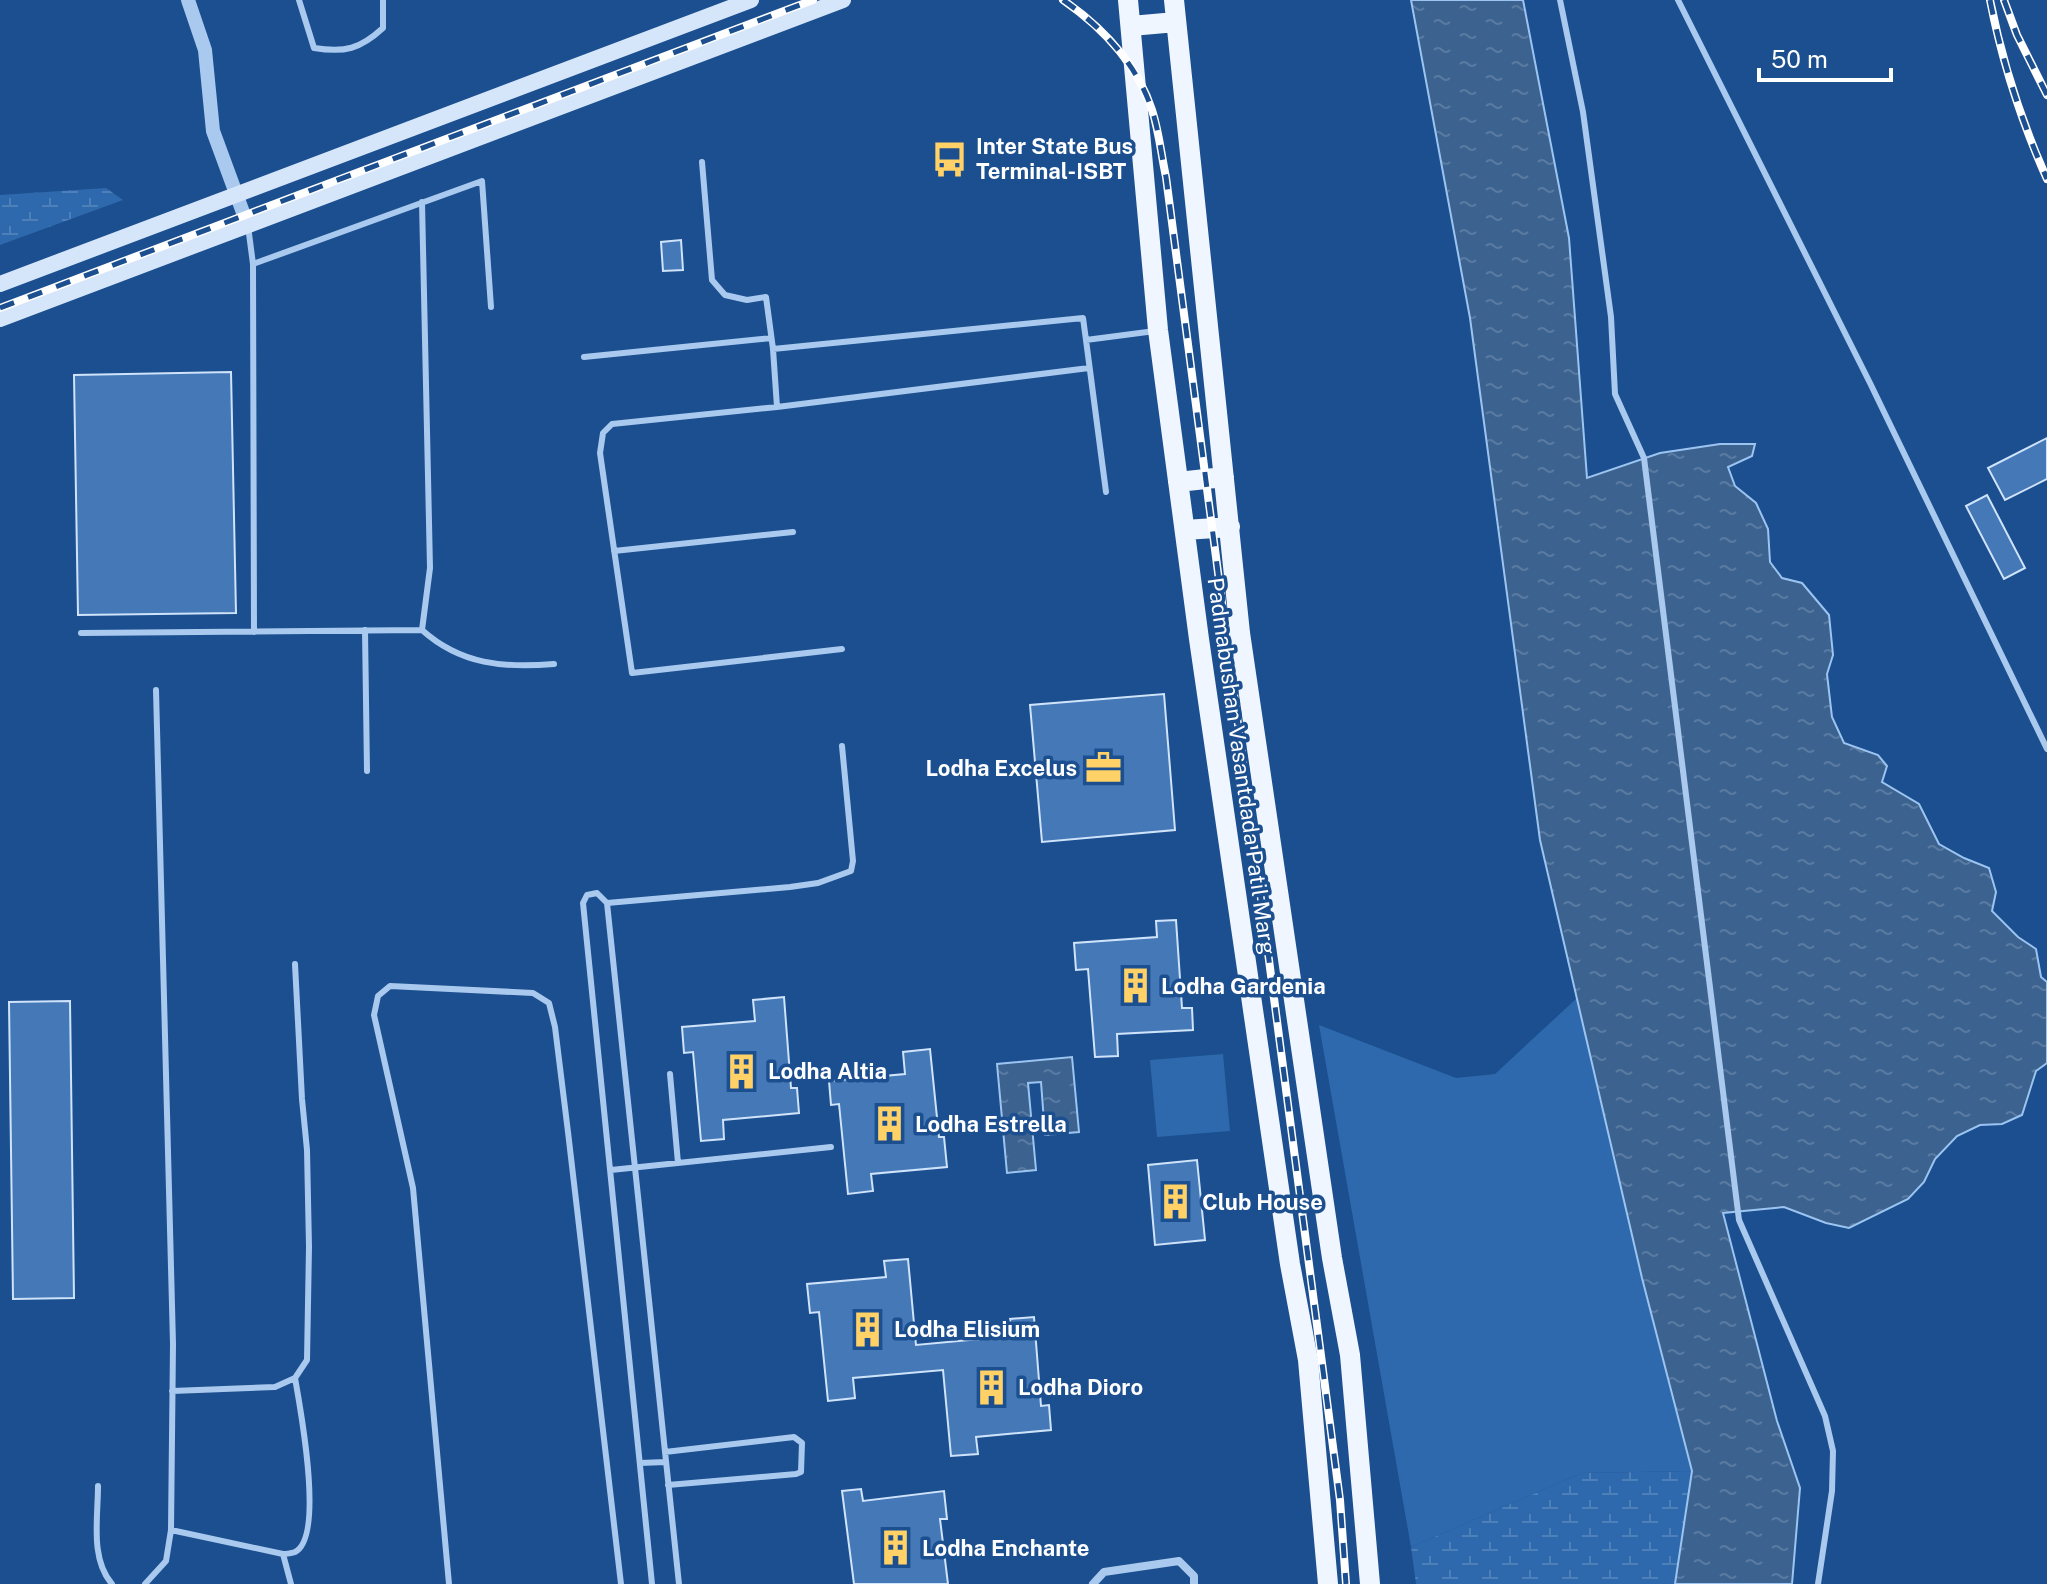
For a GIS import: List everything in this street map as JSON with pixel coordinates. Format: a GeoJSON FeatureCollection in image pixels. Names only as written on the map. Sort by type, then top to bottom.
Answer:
{"type":"FeatureCollection","features":[{"type":"Feature","properties":{"kind":"main road"},"geometry":{"type":"LineString","coordinates":[[0,284],[751,0]]}},
{"type":"Feature","properties":{"kind":"main road","name":"Padmabushan Vasantdada Patil Marg"},"geometry":{"type":"LineString","coordinates":[[1128,0],[1158,330],[1290,1264],[1308,1360],[1328,1584]]}},
{"type":"Feature","properties":{"kind":"main road","name":"Padmabushan Vasantdada Patil Marg"},"geometry":{"type":"LineString","coordinates":[[1174,0],[1247,680],[1332,1258],[1350,1355],[1370,1584]]}},
{"type":"Feature","properties":{"kind":"main road"},"geometry":{"type":"LineString","coordinates":[[0,319],[835,2]]}},
{"type":"Feature","properties":{"kind":"main road"},"geometry":{"type":"LineString","coordinates":[[1131,26],[1176,22]]}},
{"type":"Feature","properties":{"kind":"main road"},"geometry":{"type":"LineString","coordinates":[[1178,482],[1224,477]]}},
{"type":"Feature","properties":{"kind":"main road"},"geometry":{"type":"LineString","coordinates":[[1185,530],[1230,527]]}},
{"type":"Feature","properties":{"kind":"street"},"geometry":{"type":"LineString","coordinates":[[188,0],[205,50],[213,131],[248,226]]}},
{"type":"Feature","properties":{"kind":"street"},"geometry":{"type":"LineString","coordinates":[[1093,1584],[1104,1572],[1179,1561],[1194,1576],[1194,1584]]}},
{"type":"Feature","properties":{"kind":"lane"},"geometry":{"type":"LineString","coordinates":[[299,0],[314,48],[339,52],[368,42],[383,28],[383,0]]}},
{"type":"Feature","properties":{"kind":"lane"},"geometry":{"type":"LineString","coordinates":[[1560,0],[1583,112],[1611,317],[1615,394],[1644,458],[1739,1220],[1825,1416],[1833,1451],[1832,1491],[1818,1584]]}},
{"type":"Feature","properties":{"kind":"lane"},"geometry":{"type":"LineString","coordinates":[[1678,0],[1870,383],[2047,749]]}},
{"type":"Feature","properties":{"kind":"lane"},"geometry":{"type":"LineString","coordinates":[[702,162],[712,280],[725,295],[747,300],[766,297],[777,407]]}},
{"type":"Feature","properties":{"kind":"lane"},"geometry":{"type":"LineString","coordinates":[[253,264],[482,181],[491,307]]}},
{"type":"Feature","properties":{"kind":"lane"},"geometry":{"type":"LineString","coordinates":[[422,202],[430,568],[422,630]]}},
{"type":"Feature","properties":{"kind":"lane"},"geometry":{"type":"LineString","coordinates":[[248,226],[253,264],[254,632]]}},
{"type":"Feature","properties":{"kind":"lane"},"geometry":{"type":"LineString","coordinates":[[773,349],[1083,318],[1106,492]]}},
{"type":"Feature","properties":{"kind":"lane"},"geometry":{"type":"LineString","coordinates":[[1086,340],[1158,330]]}},
{"type":"Feature","properties":{"kind":"lane"},"geometry":{"type":"LineString","coordinates":[[584,357],[771,338]]}},
{"type":"Feature","properties":{"kind":"lane"},"geometry":{"type":"LineString","coordinates":[[842,649],[632,673],[600,453],[603,433],[612,424],[1089,368]]}},
{"type":"Feature","properties":{"kind":"lane"},"geometry":{"type":"LineString","coordinates":[[614,551],[793,532]]}},
{"type":"Feature","properties":{"kind":"lane"},"geometry":{"type":"LineString","coordinates":[[365,630],[367,771]]}},
{"type":"Feature","properties":{"kind":"lane"},"geometry":{"type":"LineString","coordinates":[[81,633],[422,630],[439,646],[467,657],[514,667],[554,664]]}},
{"type":"Feature","properties":{"kind":"lane"},"geometry":{"type":"LineString","coordinates":[[145,1584],[166,1561],[171,1530],[172,1391],[156,690]]}},
{"type":"Feature","properties":{"kind":"lane"},"geometry":{"type":"LineString","coordinates":[[607,903],[790,887],[818,883],[851,871],[853,861],[842,746]]}},
{"type":"Feature","properties":{"kind":"lane"},"geometry":{"type":"LineString","coordinates":[[652,1584],[583,903],[587,895],[597,893],[607,903],[679,1584]]}},
{"type":"Feature","properties":{"kind":"lane"},"geometry":{"type":"LineString","coordinates":[[172,1391],[275,1387],[295,1378],[307,1360],[307,1150],[295,964]]}},
{"type":"Feature","properties":{"kind":"lane"},"geometry":{"type":"LineString","coordinates":[[449,1584],[413,1188],[374,1015],[378,996],[390,986],[533,993],[549,1003],[555,1027],[621,1584]]}},
{"type":"Feature","properties":{"kind":"lane"},"geometry":{"type":"LineString","coordinates":[[670,1074],[678,1163]]}},
{"type":"Feature","properties":{"kind":"lane"},"geometry":{"type":"LineString","coordinates":[[611,1170],[831,1147]]}},
{"type":"Feature","properties":{"kind":"lane"},"geometry":{"type":"LineString","coordinates":[[171,1530],[283,1554],[295,1553],[301,1547],[310,1529],[307,1446],[295,1378]]}},
{"type":"Feature","properties":{"kind":"lane"},"geometry":{"type":"LineString","coordinates":[[665,1452],[794,1437],[802,1443],[803,1467],[796,1474],[668,1485]]}},
{"type":"Feature","properties":{"kind":"lane"},"geometry":{"type":"LineString","coordinates":[[640,1463],[666,1462]]}},
{"type":"Feature","properties":{"kind":"lane"},"geometry":{"type":"LineString","coordinates":[[98,1486],[97,1543],[102,1573],[112,1584]]}},
{"type":"Feature","properties":{"kind":"lane"},"geometry":{"type":"LineString","coordinates":[[283,1554],[291,1584]]}},
{"type":"Feature","properties":{"kind":"green space"},"geometry":{"type":"Polygon","coordinates":[[[106,188],[123,200],[0,245],[0,195],[106,188]]]}},
{"type":"Feature","properties":{"kind":"green space"},"geometry":{"type":"Polygon","coordinates":[[[1577,998],[1692,1471],[1582,1473],[1411,1547],[1319,1025],[1456,1078],[1495,1074],[1577,998]]]}},
{"type":"Feature","properties":{"kind":"green space"},"geometry":{"type":"Polygon","coordinates":[[[1223,1054],[1230,1131],[1157,1137],[1150,1060],[1223,1054]]]}},
{"type":"Feature","properties":{"kind":"green space"},"geometry":{"type":"Polygon","coordinates":[[[1692,1471],[1675,1584],[1416,1584],[1411,1547],[1582,1473],[1692,1471]]]}},
{"type":"Feature","properties":{"kind":"water"},"geometry":{"type":"Polygon","coordinates":[[[1411,0],[1523,0],[1569,238],[1587,478],[1660,453],[1720,444],[1755,444],[1752,456],[1728,467],[1735,486],[1756,503],[1768,529],[1770,562],[1782,578],[1802,583],[1829,615],[1833,655],[1827,674],[1832,717],[1844,743],[1878,755],[1887,766],[1882,782],[1919,804],[1939,844],[1989,868],[1996,892],[1992,911],[2018,937],[2036,949],[2041,977],[2047,982],[2047,1063],[2036,1071],[2022,1115],[2002,1124],[1980,1125],[1957,1136],[1935,1159],[1924,1182],[1908,1199],[1849,1228],[1784,1207],[1723,1213],[1777,1421],[1800,1488],[1792,1584],[1675,1584],[1692,1471],[1642,1278],[1540,840],[1470,318],[1411,0]]]}},
{"type":"Feature","properties":{"kind":"water"},"geometry":{"type":"Polygon","coordinates":[[[1072,1057],[1079,1132],[1045,1135],[1041,1082],[1028,1083],[1036,1170],[1007,1173],[997,1064],[1072,1057]]]}},
{"type":"Feature","properties":{"kind":"building"},"geometry":{"type":"Polygon","coordinates":[[[681,240],[683,270],[663,271],[661,242],[681,240]]]}},
{"type":"Feature","properties":{"kind":"building"},"geometry":{"type":"Polygon","coordinates":[[[231,372],[236,613],[78,615],[74,375],[231,372]]]}},
{"type":"Feature","properties":{"kind":"building"},"geometry":{"type":"Polygon","coordinates":[[[2047,438],[2047,479],[2005,500],[1988,468],[2047,438]]]}},
{"type":"Feature","properties":{"kind":"building"},"geometry":{"type":"Polygon","coordinates":[[[1987,495],[2025,568],[2004,579],[1966,506],[1987,495]]]}},
{"type":"Feature","properties":{"kind":"building","name":"Lodha Excelus"},"geometry":{"type":"Polygon","coordinates":[[[1164,694],[1175,830],[1042,842],[1030,705],[1164,694]]]}},
{"type":"Feature","properties":{"kind":"building","name":"Lodha Gardenia"},"geometry":{"type":"Polygon","coordinates":[[[1176,920],[1182,1008],[1192,1008],[1193,1030],[1117,1034],[1118,1056],[1095,1057],[1088,969],[1076,970],[1074,943],[1157,937],[1156,921],[1176,920]]]}},
{"type":"Feature","properties":{"kind":"building","name":"Lodha Altia"},"geometry":{"type":"Polygon","coordinates":[[[784,997],[791,1088],[797,1088],[799,1113],[723,1120],[724,1139],[701,1141],[693,1052],[684,1053],[682,1027],[755,1021],[753,1000],[784,997]]]}},
{"type":"Feature","properties":{"kind":"building"},"geometry":{"type":"Polygon","coordinates":[[[70,1001],[74,1298],[13,1299],[9,1002],[70,1001]]]}},
{"type":"Feature","properties":{"kind":"building","name":"Lodha Estrella"},"geometry":{"type":"Polygon","coordinates":[[[930,1049],[939,1137],[944,1137],[947,1167],[871,1174],[873,1191],[848,1194],[839,1104],[831,1105],[829,1081],[905,1074],[903,1052],[930,1049]]]}},
{"type":"Feature","properties":{"kind":"building","name":"Club House"},"geometry":{"type":"Polygon","coordinates":[[[1197,1160],[1205,1240],[1155,1245],[1148,1165],[1197,1160]]]}},
{"type":"Feature","properties":{"kind":"building"},"geometry":{"type":"Polygon","coordinates":[[[908,1259],[916,1345],[1012,1336],[1010,1319],[1034,1317],[1041,1406],[1049,1405],[1051,1430],[976,1437],[978,1454],[951,1456],[943,1370],[853,1378],[855,1398],[828,1401],[819,1312],[810,1313],[807,1284],[886,1277],[884,1261],[908,1259]]]}},
{"type":"Feature","properties":{"kind":"building","name":"Lodha Enchante"},"geometry":{"type":"Polygon","coordinates":[[[861,1489],[863,1501],[944,1491],[947,1519],[940,1519],[948,1584],[854,1584],[842,1491],[861,1489]]]}},
{"type":"Feature","properties":{"kind":"railway"},"geometry":{"type":"LineString","coordinates":[[0,308],[813,0]]}},
{"type":"Feature","properties":{"kind":"railway"},"geometry":{"type":"LineString","coordinates":[[1063,0],[1104,35],[1137,77],[1154,118],[1166,177],[1340,1500],[1346,1584]]}},
{"type":"Feature","properties":{"kind":"railway"},"geometry":{"type":"LineString","coordinates":[[1990,0],[2014,91],[2047,179]]}},
{"type":"Feature","properties":{"kind":"railway"},"geometry":{"type":"LineString","coordinates":[[2004,0],[2017,35],[2047,95]]}},
{"type":"Feature","properties":{"kind":"place","name":"Inter State Bus Terminal-ISBT"},"geometry":{"type":"Point","coordinates":[950,159]}},
{"type":"Feature","properties":{"kind":"place","name":"Lodha Excelus"},"geometry":{"type":"Point","coordinates":[1103,768]}},
{"type":"Feature","properties":{"kind":"place","name":"Lodha Gardenia"},"geometry":{"type":"Point","coordinates":[1135,986]}},
{"type":"Feature","properties":{"kind":"place","name":"Lodha Altia"},"geometry":{"type":"Point","coordinates":[742,1071]}},
{"type":"Feature","properties":{"kind":"place","name":"Lodha Estrella"},"geometry":{"type":"Point","coordinates":[889,1124]}},
{"type":"Feature","properties":{"kind":"place","name":"Club House"},"geometry":{"type":"Point","coordinates":[1176,1202]}},
{"type":"Feature","properties":{"kind":"place","name":"Lodha Elisium"},"geometry":{"type":"Point","coordinates":[868,1329]}},
{"type":"Feature","properties":{"kind":"place","name":"Lodha Dioro"},"geometry":{"type":"Point","coordinates":[992,1387]}},
{"type":"Feature","properties":{"kind":"place","name":"Lodha Enchante"},"geometry":{"type":"Point","coordinates":[896,1548]}}]}
